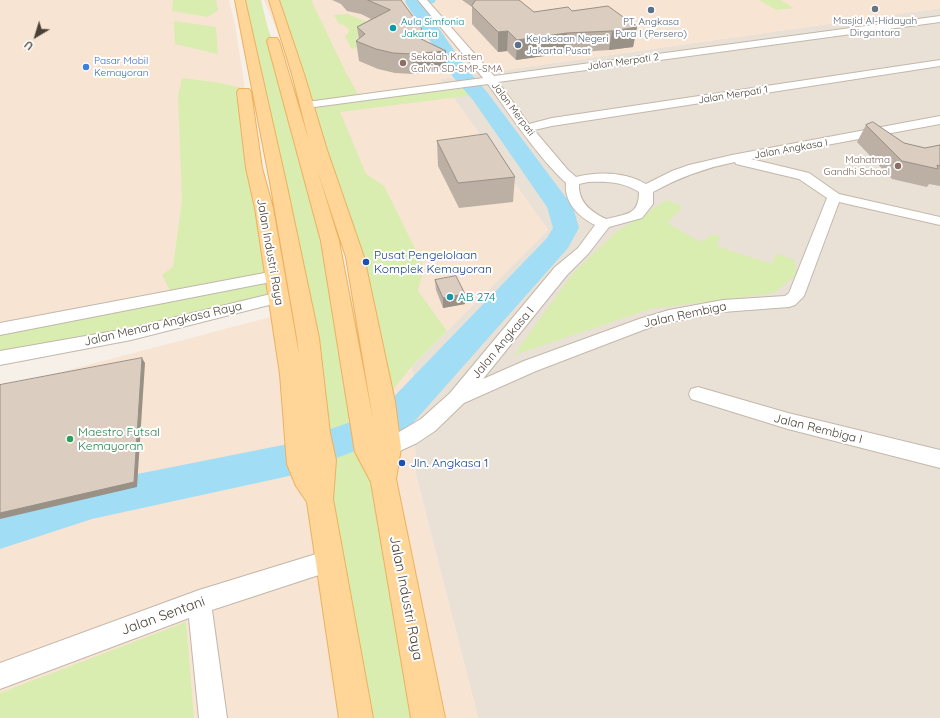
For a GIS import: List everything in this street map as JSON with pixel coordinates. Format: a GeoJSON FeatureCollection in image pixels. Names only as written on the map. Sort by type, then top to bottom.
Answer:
{"type":"FeatureCollection","features":[{"type":"Feature","properties":{"kind":"main road","name":"Jalan Industri Raya"},"geometry":{"type":"LineString","coordinates":[[229,0],[241,45],[283,108],[355,257],[383,402],[380,441],[367,452],[383,479],[428,718]]}},
{"type":"Feature","properties":{"kind":"main road","name":"Jalan Industri Raya"},"geometry":{"type":"LineString","coordinates":[[240,0],[241,45],[254,168],[264,208],[291,374],[307,434],[311,462],[306,478],[320,499],[356,718]]}},
{"type":"Feature","properties":{"kind":"main road","name":"Jalan Industri Raya"},"geometry":{"type":"LineString","coordinates":[[261,0],[268,29],[281,43]]}},
{"type":"Feature","properties":{"kind":"main road","name":"Jalan Industri Raya"},"geometry":{"type":"LineString","coordinates":[[274,0],[280,24],[281,43],[283,108],[282,205],[308,338],[307,434]]}},
{"type":"Feature","properties":{"kind":"main road","name":"Jalan Industri Raya"},"geometry":{"type":"LineString","coordinates":[[283,108],[330,241],[358,406],[380,441]]}},
{"type":"Feature","properties":{"kind":"main road"},"geometry":{"type":"LineString","coordinates":[[264,208],[282,205]]}},
{"type":"Feature","properties":{"kind":"main road"},"geometry":{"type":"LineString","coordinates":[[330,241],[355,257]]}},
{"type":"Feature","properties":{"kind":"street","name":"Jalan Merpati"},"geometry":{"type":"LineString","coordinates":[[425,4],[491,80],[526,128],[563,173],[573,182]]}},
{"type":"Feature","properties":{"kind":"street","name":"Jalan Merpati 2"},"geometry":{"type":"LineString","coordinates":[[283,108],[940,19]]}},
{"type":"Feature","properties":{"kind":"street","name":"Jalan Merpati 1"},"geometry":{"type":"LineString","coordinates":[[526,128],[552,122],[940,63]]}},
{"type":"Feature","properties":{"kind":"street","name":"Jalan Angkasa I"},"geometry":{"type":"LineString","coordinates":[[646,190],[677,174],[694,168],[732,159],[940,120]]}},
{"type":"Feature","properties":{"kind":"street"},"geometry":{"type":"LineString","coordinates":[[732,159],[804,176],[834,197],[940,223]]}},
{"type":"Feature","properties":{"kind":"street"},"geometry":{"type":"LineString","coordinates":[[588,178],[616,178],[637,184],[646,190],[646,204],[637,215],[604,224],[580,208],[573,195],[573,182],[588,178]]}},
{"type":"Feature","properties":{"kind":"street","name":"Jalan Rembiga"},"geometry":{"type":"LineString","coordinates":[[457,398],[530,366],[645,323],[669,316],[723,306],[789,301],[796,296],[834,197]]}},
{"type":"Feature","properties":{"kind":"street","name":"Jalan Angkasa I"},"geometry":{"type":"LineString","coordinates":[[380,441],[410,438],[428,425],[457,398],[561,271],[583,251],[604,224]]}},
{"type":"Feature","properties":{"kind":"street","name":"Jalan Menara Angkasa Raya"},"geometry":{"type":"LineString","coordinates":[[0,329],[275,276]]}},
{"type":"Feature","properties":{"kind":"street","name":"Jalan Menara Angkasa Raya"},"geometry":{"type":"LineString","coordinates":[[0,358],[131,334],[279,297]]}},
{"type":"Feature","properties":{"kind":"street","name":"Jalan Rembiga I"},"geometry":{"type":"LineString","coordinates":[[698,394],[777,418],[940,459]]}},
{"type":"Feature","properties":{"kind":"street","name":"Jalan Sentani"},"geometry":{"type":"LineString","coordinates":[[0,676],[200,602],[329,561]]}},
{"type":"Feature","properties":{"kind":"street"},"geometry":{"type":"LineString","coordinates":[[200,602],[213,718]]}},
{"type":"Feature","properties":{"kind":"shaded area","name":"Pasar Mobil Kemayoran"},"geometry":{"type":"Polygon","coordinates":[[[0,0],[229,0],[235,25],[275,276],[0,328],[0,0]]]}},
{"type":"Feature","properties":{"kind":"shaded area"},"geometry":{"type":"Polygon","coordinates":[[[264,0],[940,0],[940,8],[440,79],[548,230],[412,366],[416,475],[478,718],[0,718],[0,388],[385,287],[264,0]]]}},
{"type":"Feature","properties":{"kind":"shaded area"},"geometry":{"type":"Polygon","coordinates":[[[940,8],[940,718],[478,718],[416,475],[412,366],[548,230],[440,79],[940,8]]]}},
{"type":"Feature","properties":{"kind":"green space"},"geometry":{"type":"Polygon","coordinates":[[[173,0],[216,0],[218,10],[208,17],[172,11],[173,0]]]}},
{"type":"Feature","properties":{"kind":"green space"},"geometry":{"type":"Polygon","coordinates":[[[240,0],[261,0],[291,107],[428,718],[356,718],[323,460],[240,0]]]}},
{"type":"Feature","properties":{"kind":"green space"},"geometry":{"type":"Polygon","coordinates":[[[274,0],[311,0],[346,73],[360,98],[326,103],[473,88],[472,92],[474,95],[340,112],[366,174],[384,186],[424,267],[418,291],[447,331],[412,366],[383,402],[355,257],[274,0]]]}},
{"type":"Feature","properties":{"kind":"green space"},"geometry":{"type":"Polygon","coordinates":[[[759,0],[780,0],[794,8],[776,10],[759,0]]]}},
{"type":"Feature","properties":{"kind":"green space"},"geometry":{"type":"Polygon","coordinates":[[[347,14],[365,21],[370,25],[360,46],[354,49],[351,48],[345,36],[349,29],[339,24],[334,15],[347,14]]]}},
{"type":"Feature","properties":{"kind":"green space"},"geometry":{"type":"Polygon","coordinates":[[[174,21],[216,27],[218,54],[175,44],[174,21]]]}},
{"type":"Feature","properties":{"kind":"green space"},"geometry":{"type":"Polygon","coordinates":[[[182,78],[215,82],[243,88],[279,297],[0,357],[0,330],[173,296],[162,275],[173,267],[182,201],[178,96],[182,78]]]}},
{"type":"Feature","properties":{"kind":"green space"},"geometry":{"type":"Polygon","coordinates":[[[667,200],[683,207],[667,223],[701,242],[713,234],[721,237],[716,246],[772,264],[776,254],[795,260],[796,275],[774,293],[650,309],[514,355],[573,273],[616,232],[667,200]]]}},
{"type":"Feature","properties":{"kind":"green space"},"geometry":{"type":"Polygon","coordinates":[[[186,622],[194,718],[0,718],[0,693],[186,622]]]}},
{"type":"Feature","properties":{"kind":"building","name":"Aula Simfonia Jakarta"},"geometry":{"type":"Polygon","coordinates":[[[368,0],[401,0],[422,29],[415,36],[446,51],[412,54],[393,53],[376,49],[356,41],[365,34],[357,27],[390,10],[368,0]]]}},
{"type":"Feature","properties":{"kind":"building"},"geometry":{"type":"Polygon","coordinates":[[[476,0],[519,0],[534,12],[568,7],[572,11],[608,6],[637,27],[612,31],[567,33],[517,40],[508,31],[498,32],[472,6],[476,0]]]}},
{"type":"Feature","properties":{"kind":"building"},"geometry":{"type":"Polygon","coordinates":[[[873,122],[904,143],[925,148],[940,145],[940,166],[937,165],[938,169],[902,161],[866,125],[873,122]]]}},
{"type":"Feature","properties":{"kind":"building"},"geometry":{"type":"Polygon","coordinates":[[[487,134],[515,177],[458,183],[437,141],[487,134]]]}},
{"type":"Feature","properties":{"kind":"building"},"geometry":{"type":"Polygon","coordinates":[[[456,276],[465,294],[443,298],[435,280],[456,276]]]}},
{"type":"Feature","properties":{"kind":"building","name":"Maestro Futsal Kemayoran"},"geometry":{"type":"Polygon","coordinates":[[[142,358],[134,482],[0,513],[0,385],[142,358]]]}},
{"type":"Feature","properties":{"kind":"waterway"},"geometry":{"type":"LineString","coordinates":[[0,530],[92,501],[289,460],[392,422],[558,242],[566,228],[560,207],[480,96],[460,73],[413,2],[428,0]]}},
{"type":"Feature","properties":{"kind":"place","name":"Masjid Al-Hidayah Dirgantara"},"geometry":{"type":"Point","coordinates":[875,9]}},
{"type":"Feature","properties":{"kind":"place","name":"PT. Angkasa Pura I (Persero)"},"geometry":{"type":"Point","coordinates":[651,10]}},
{"type":"Feature","properties":{"kind":"place","name":"Aula Simfonia Jakarta"},"geometry":{"type":"Point","coordinates":[393,28]}},
{"type":"Feature","properties":{"kind":"place","name":"Kejaksaan Negeri Jakarta Pusat"},"geometry":{"type":"Point","coordinates":[518,45]}},
{"type":"Feature","properties":{"kind":"place","name":"Sekolah Kristen Calvin SD-SMP-SMA"},"geometry":{"type":"Point","coordinates":[403,63]}},
{"type":"Feature","properties":{"kind":"place","name":"Pasar Mobil Kemayoran"},"geometry":{"type":"Point","coordinates":[86,67]}},
{"type":"Feature","properties":{"kind":"place","name":"Mahatma Gandhi School"},"geometry":{"type":"Point","coordinates":[898,166]}},
{"type":"Feature","properties":{"kind":"place","name":"Pusat Pengelolaan Komplek Kemayoran"},"geometry":{"type":"Point","coordinates":[366,262]}},
{"type":"Feature","properties":{"kind":"place","name":"AB 274"},"geometry":{"type":"Point","coordinates":[450,297]}},
{"type":"Feature","properties":{"kind":"place","name":"Maestro Futsal Kemayoran"},"geometry":{"type":"Point","coordinates":[70,439]}},
{"type":"Feature","properties":{"kind":"place","name":"Jln. Angkasa 1"},"geometry":{"type":"Point","coordinates":[402,463]}}]}
